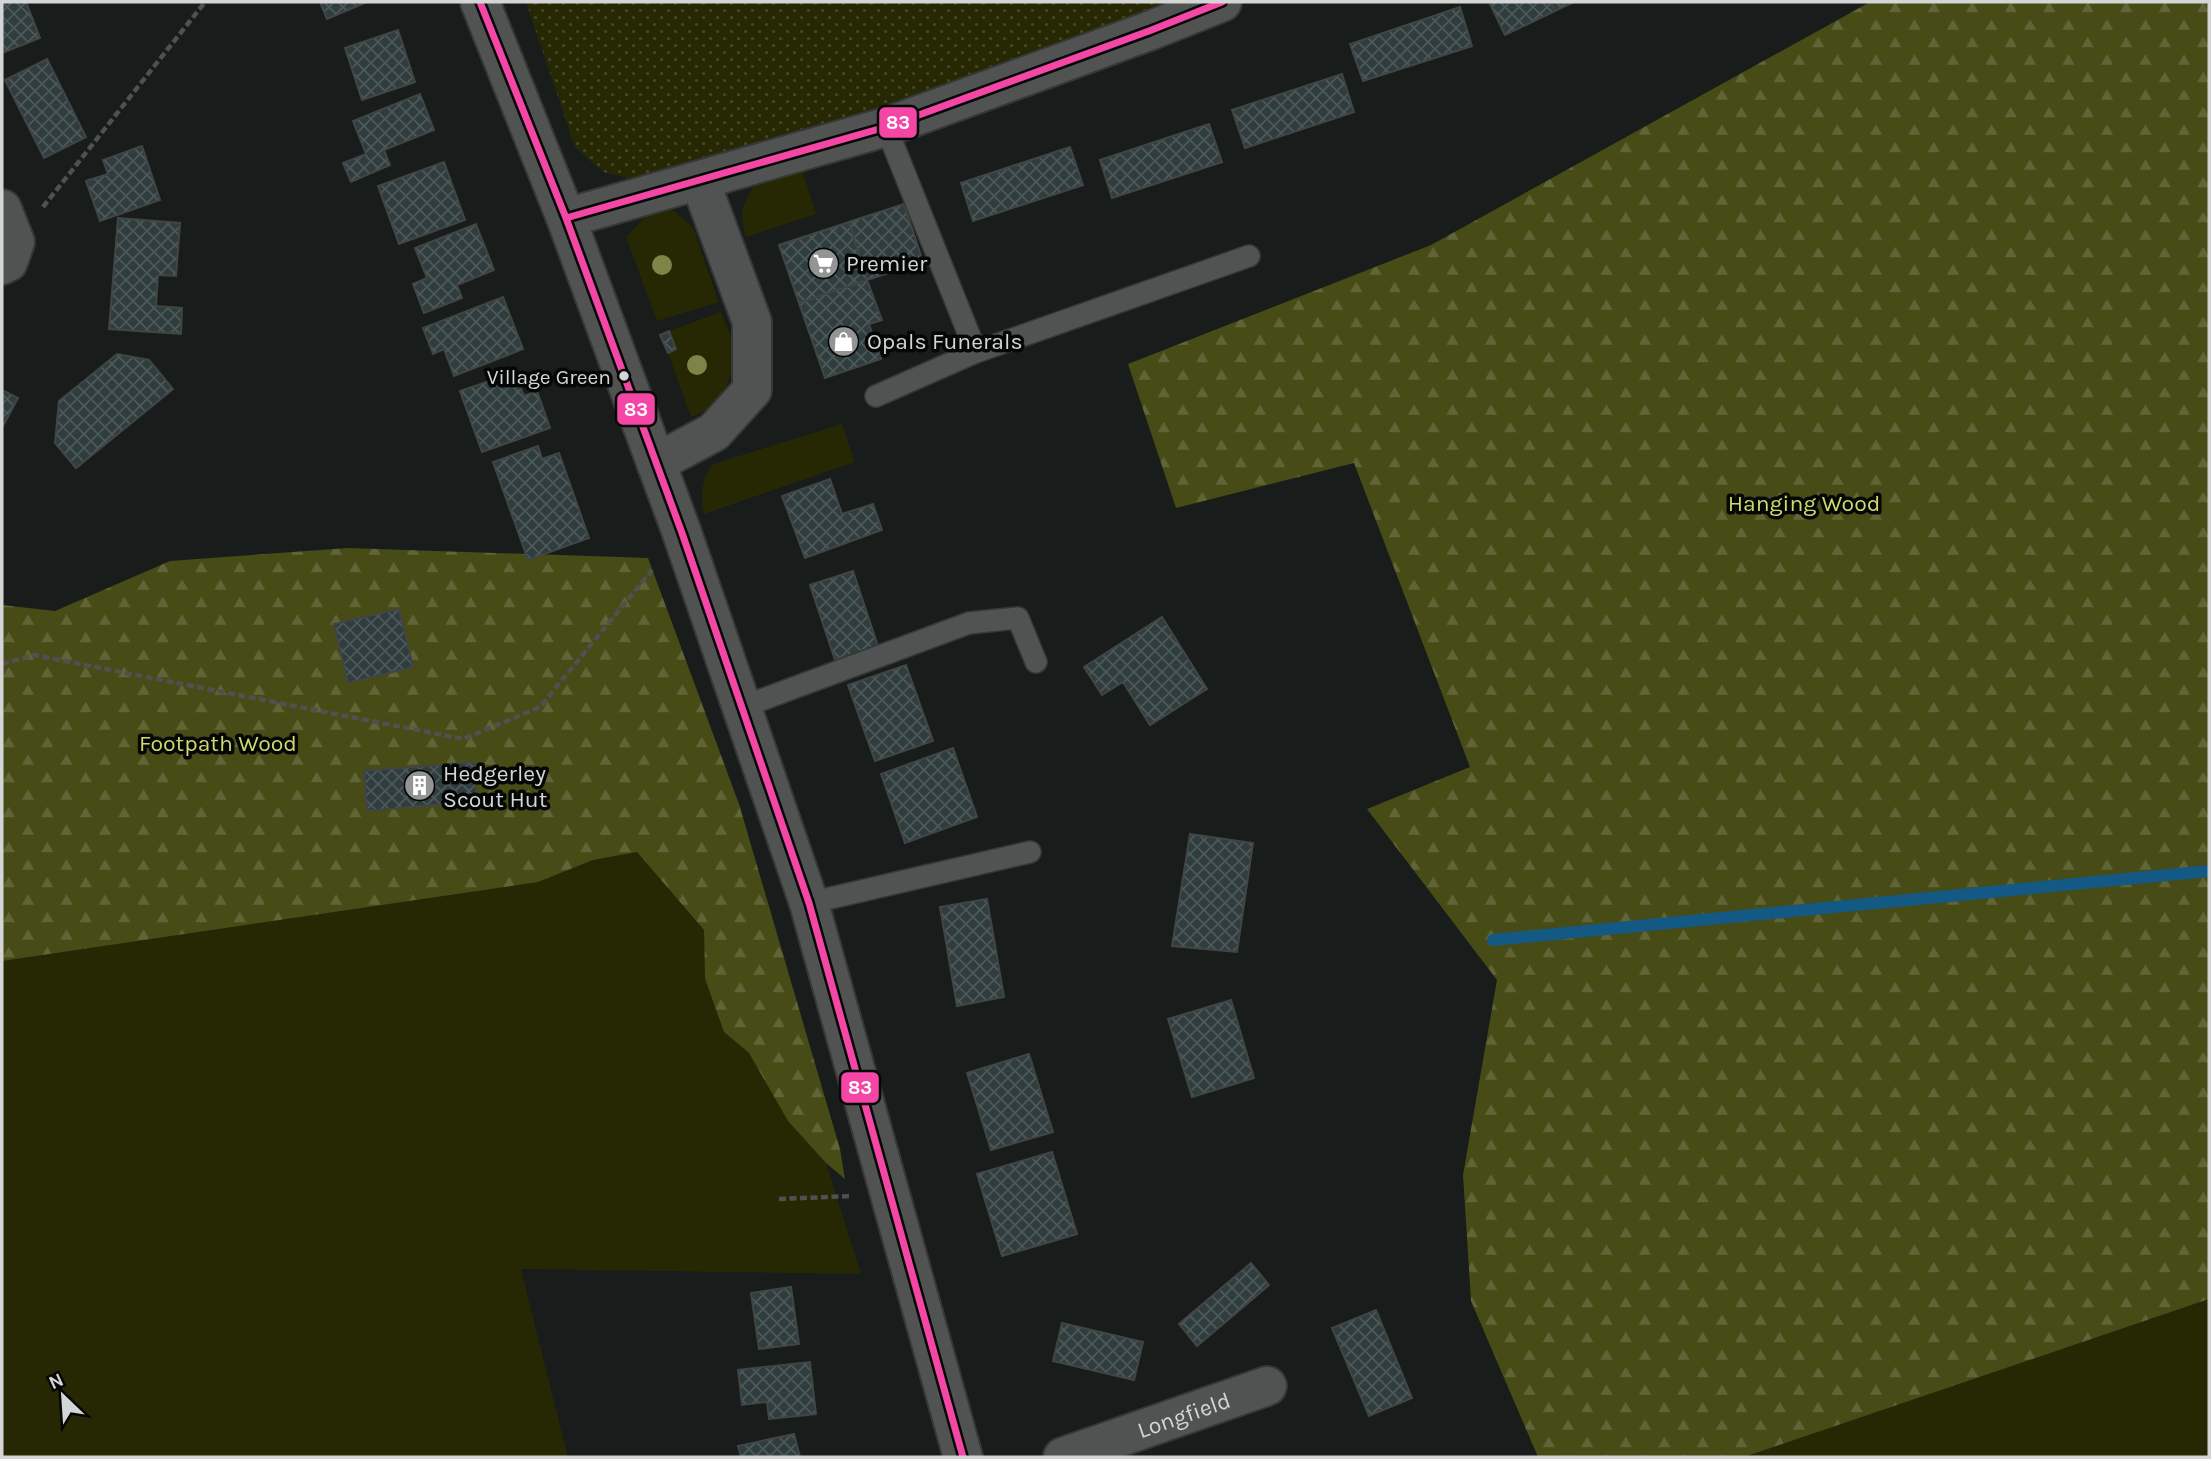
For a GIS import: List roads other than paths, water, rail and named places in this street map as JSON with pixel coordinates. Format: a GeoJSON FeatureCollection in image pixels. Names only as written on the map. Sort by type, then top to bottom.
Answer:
{"type":"FeatureCollection","features":[{"type":"Feature","properties":{"kind":"street"},"geometry":{"type":"LineString","coordinates":[[480,2],[566,218],[656,463],[809,903],[963,1457]]}},
{"type":"Feature","properties":{"kind":"street"},"geometry":{"type":"LineString","coordinates":[[566,218],[886,127],[1222,2]]}},
{"type":"Feature","properties":{"kind":"street"},"geometry":{"type":"LineString","coordinates":[[656,463],[714,432],[752,390],[752,322],[700,181]]}},
{"type":"Feature","properties":{"kind":"street","name":"Longfield"},"geometry":{"type":"LineString","coordinates":[[1063,1457],[1267,1386]]}},
{"type":"Feature","properties":{"kind":"lane"},"geometry":{"type":"LineString","coordinates":[[886,127],[976,352]]}},
{"type":"Feature","properties":{"kind":"lane"},"geometry":{"type":"LineString","coordinates":[[876,396],[976,352],[1249,256]]}},
{"type":"Feature","properties":{"kind":"lane"},"geometry":{"type":"LineString","coordinates":[[742,707],[969,623],[1018,618],[1036,662]]}},
{"type":"Feature","properties":{"kind":"lane"},"geometry":{"type":"LineString","coordinates":[[809,903],[1030,852]]}},
{"type":"Feature","properties":{"kind":"waterway"},"geometry":{"type":"LineString","coordinates":[[1493,940],[2209,871]]}},
{"type":"Feature","properties":{"kind":"place","name":"Premier"},"geometry":{"type":"Point","coordinates":[823,263]}},
{"type":"Feature","properties":{"kind":"place","name":"Opals Funerals"},"geometry":{"type":"Point","coordinates":[844,341]}},
{"type":"Feature","properties":{"kind":"place","name":"Village Green"},"geometry":{"type":"Point","coordinates":[624,376]}},
{"type":"Feature","properties":{"kind":"place","name":"Hedgerley Scout Hut"},"geometry":{"type":"Point","coordinates":[420,786]}},
{"type":"Feature","properties":{"kind":"park label","name":"Hanging Wood"},"geometry":{"type":"Point","coordinates":[1804,503]}},
{"type":"Feature","properties":{"kind":"park label","name":"Footpath Wood"},"geometry":{"type":"Point","coordinates":[218,743]}}]}
